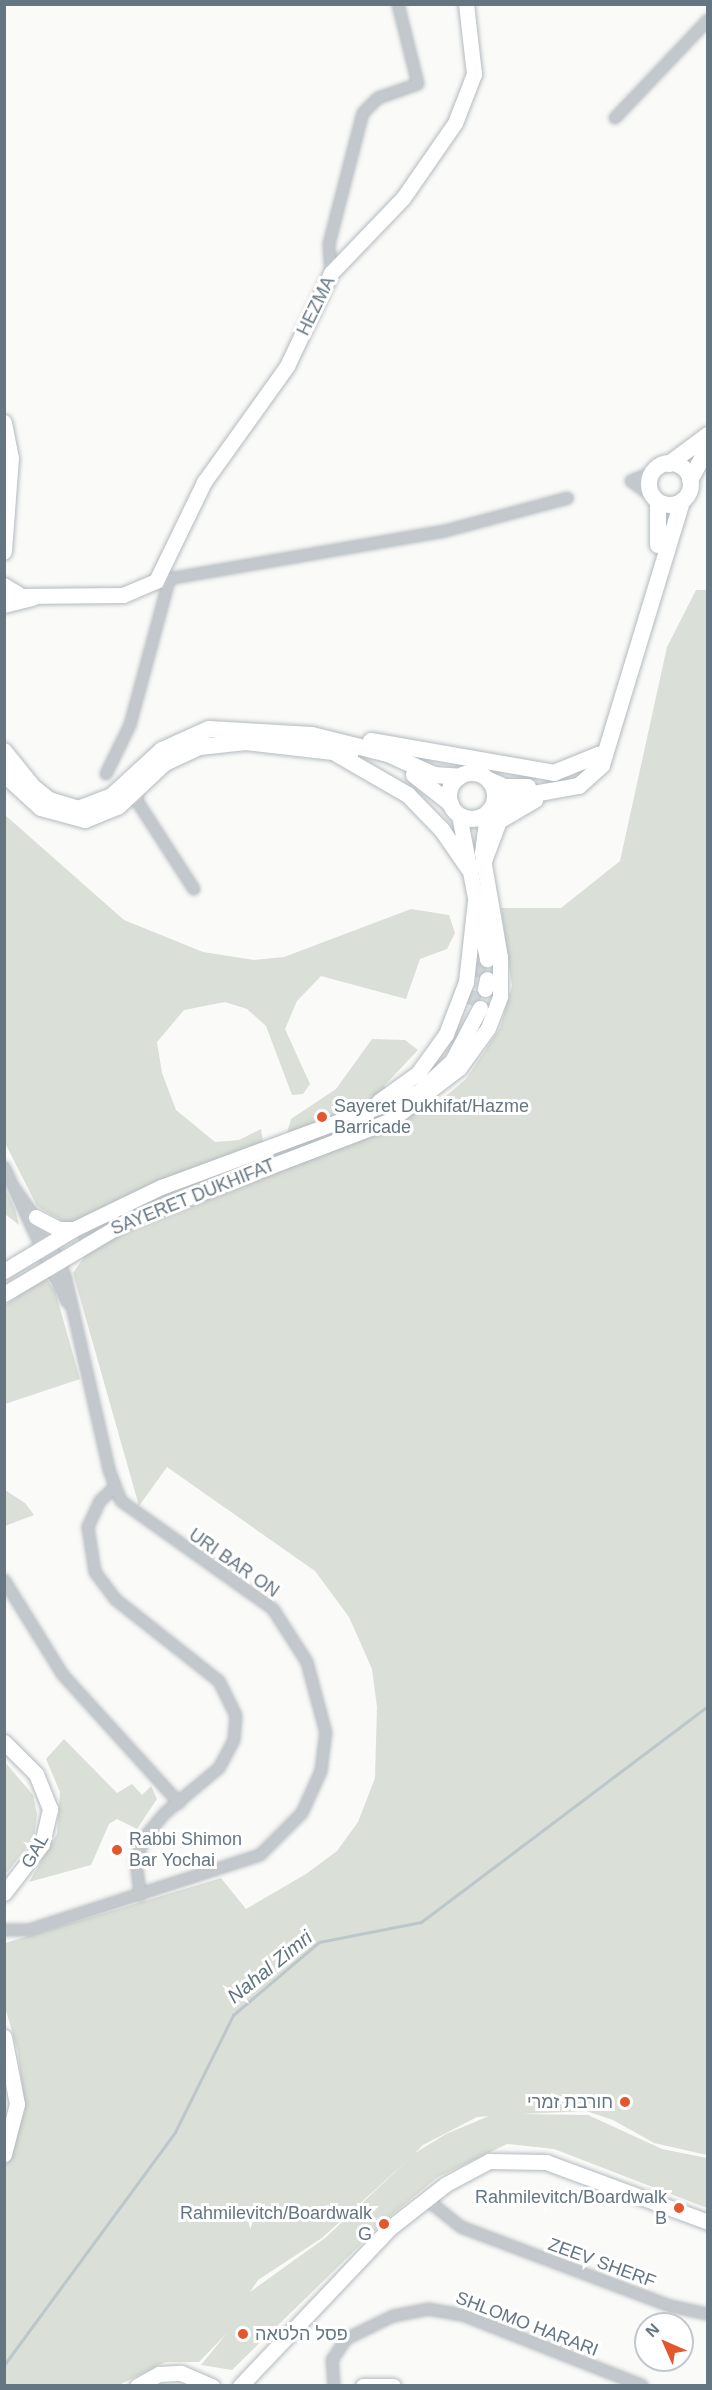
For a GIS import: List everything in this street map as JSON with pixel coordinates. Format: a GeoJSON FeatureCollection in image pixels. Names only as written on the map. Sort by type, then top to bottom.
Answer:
{"type":"FeatureCollection","features":[{"type":"Feature","properties":{"kind":"main road"},"geometry":{"type":"LineString","coordinates":[[4,423],[11,458],[4,552]]}},
{"type":"Feature","properties":{"kind":"main road"},"geometry":{"type":"LineString","coordinates":[[312,735],[388,754],[434,775],[460,777],[475,773],[505,788],[549,786],[578,776],[598,755],[658,543],[655,499],[649,483],[662,467],[708,435]]}},
{"type":"Feature","properties":{"kind":"main road"},"geometry":{"type":"LineString","coordinates":[[331,750],[408,795],[476,866],[499,821],[588,781],[608,756],[682,501],[690,480],[708,448]]}},
{"type":"Feature","properties":{"kind":"main road"},"geometry":{"type":"LineString","coordinates":[[662,467],[682,468],[690,480]]}},
{"type":"Feature","properties":{"kind":"main road"},"geometry":{"type":"LineString","coordinates":[[655,499],[682,501]]}},
{"type":"Feature","properties":{"kind":"main road"},"geometry":{"type":"LineString","coordinates":[[4,605],[15,593]]}},
{"type":"Feature","properties":{"kind":"main road"},"geometry":{"type":"LineString","coordinates":[[4,752],[41,794],[78,808],[112,796],[162,750],[209,729],[312,735],[448,751],[544,772],[571,769],[598,755]]}},
{"type":"Feature","properties":{"kind":"main road"},"geometry":{"type":"LineString","coordinates":[[4,774],[55,816],[84,820],[118,807],[165,763],[219,743],[331,750],[393,766],[426,782],[455,810],[471,819],[516,797],[566,789]]}},
{"type":"Feature","properties":{"kind":"main road"},"geometry":{"type":"LineString","coordinates":[[455,810],[450,789],[460,777]]}},
{"type":"Feature","properties":{"kind":"main road"},"geometry":{"type":"LineString","coordinates":[[489,780],[495,794],[489,811]]}},
{"type":"Feature","properties":{"kind":"street"},"geometry":{"type":"LineString","coordinates":[[331,273],[329,244],[363,113],[378,99],[418,84],[413,56],[398,4]]}},
{"type":"Feature","properties":{"kind":"street","name":"HEZMA"},"geometry":{"type":"LineString","coordinates":[[163,580],[204,482],[287,366],[331,273],[403,198],[455,123],[474,74],[466,4]]}},
{"type":"Feature","properties":{"kind":"street"},"geometry":{"type":"LineString","coordinates":[[615,118],[708,20]]}},
{"type":"Feature","properties":{"kind":"street"},"geometry":{"type":"LineString","coordinates":[[15,593],[123,595],[163,580],[250,561],[445,531],[568,498]]}},
{"type":"Feature","properties":{"kind":"street"},"geometry":{"type":"LineString","coordinates":[[106,774],[130,725],[163,580]]}},
{"type":"Feature","properties":{"kind":"street"},"geometry":{"type":"LineString","coordinates":[[139,788],[140,807],[194,890]]}},
{"type":"Feature","properties":{"kind":"street"},"geometry":{"type":"LineString","coordinates":[[118,807],[140,807]]}},
{"type":"Feature","properties":{"kind":"street"},"geometry":{"type":"LineString","coordinates":[[455,810],[476,866]]}},
{"type":"Feature","properties":{"kind":"street"},"geometry":{"type":"LineString","coordinates":[[355,1116],[418,1073],[441,1043],[466,982],[476,906],[476,866],[489,811]]}},
{"type":"Feature","properties":{"kind":"street","name":"SAYERET DUKHIFAT"},"geometry":{"type":"LineString","coordinates":[[4,1294],[53,1261],[167,1204],[391,1120],[459,1068],[496,1012],[502,975],[476,866]]}},
{"type":"Feature","properties":{"kind":"street"},"geometry":{"type":"LineString","coordinates":[[476,906],[484,958]]}},
{"type":"Feature","properties":{"kind":"street","name":"SAYERET DUKHIFAT"},"geometry":{"type":"LineString","coordinates":[[4,1271],[74,1228],[161,1188],[375,1109],[432,1070],[476,1007]]}},
{"type":"Feature","properties":{"kind":"street"},"geometry":{"type":"LineString","coordinates":[[4,1167],[45,1245]]}},
{"type":"Feature","properties":{"kind":"street"},"geometry":{"type":"LineString","coordinates":[[14,1188],[36,1217],[45,1245]]}},
{"type":"Feature","properties":{"kind":"street"},"geometry":{"type":"LineString","coordinates":[[36,1217],[59,1229],[74,1228]]}},
{"type":"Feature","properties":{"kind":"street","name":"URI BAR ON"},"geometry":{"type":"LineString","coordinates":[[4,1930],[29,1930],[244,1863],[275,1844],[312,1794],[326,1733],[307,1662],[273,1609],[129,1511],[114,1488],[74,1316],[45,1245]]}},
{"type":"Feature","properties":{"kind":"street"},"geometry":{"type":"LineString","coordinates":[[114,1488],[100,1501],[88,1527],[95,1572],[115,1599],[204,1667],[234,1702],[236,1728],[227,1756],[156,1823],[139,1850],[140,1896]]}},
{"type":"Feature","properties":{"kind":"street"},"geometry":{"type":"LineString","coordinates":[[4,1580],[63,1675],[179,1803]]}},
{"type":"Feature","properties":{"kind":"street","name":"GAL"},"geometry":{"type":"LineString","coordinates":[[4,1893],[42,1844],[50,1809],[36,1774],[6,1744]]}},
{"type":"Feature","properties":{"kind":"street"},"geometry":{"type":"LineString","coordinates":[[4,2037],[17,2104],[4,2154]]}},
{"type":"Feature","properties":{"kind":"street"},"geometry":{"type":"LineString","coordinates":[[240,2385],[255,2366],[391,2227],[426,2199],[475,2167],[519,2158],[560,2166],[708,2222]]}},
{"type":"Feature","properties":{"kind":"street","name":"ZEEV SHERF"},"geometry":{"type":"LineString","coordinates":[[426,2199],[461,2227],[670,2306],[708,2314]]}},
{"type":"Feature","properties":{"kind":"street","name":"SHLOMO HARARI"},"geometry":{"type":"LineString","coordinates":[[333,2385],[332,2360],[346,2339],[393,2316],[428,2309],[463,2315],[643,2385]]}},
{"type":"Feature","properties":{"kind":"street"},"geometry":{"type":"LineString","coordinates":[[227,2385],[255,2366]]}},
{"type":"Feature","properties":{"kind":"street"},"geometry":{"type":"LineString","coordinates":[[137,2385],[159,2374],[181,2373],[212,2385]]}},
{"type":"Feature","properties":{"kind":"street"},"geometry":{"type":"LineString","coordinates":[[181,2373],[191,2385]]}},
{"type":"Feature","properties":{"kind":"street"},"geometry":{"type":"LineString","coordinates":[[363,2385],[393,2385]]}},
{"type":"Feature","properties":{"kind":"shaded area"},"geometry":{"type":"Polygon","coordinates":[[[696,590],[707,590],[707,2155],[654,2143],[613,2120],[586,2111],[522,2114],[588,2115],[662,2149],[707,2158],[707,2208],[554,2149],[507,2144],[438,2177],[389,2217],[232,2370],[201,2365],[227,2333],[199,2362],[165,2362],[119,2385],[5,2385],[4,2168],[25,2110],[18,2052],[5,2007],[5,1943],[221,1878],[246,1909],[306,1874],[337,1851],[358,1822],[375,1778],[377,1707],[372,1669],[349,1617],[315,1571],[167,1467],[139,1506],[73,1273],[87,1253],[68,1224],[37,1206],[5,1143],[5,815],[124,920],[203,952],[254,960],[284,957],[411,909],[449,915],[455,933],[447,949],[420,959],[406,999],[321,976],[297,1001],[285,1029],[310,1084],[303,1094],[292,1095],[266,1026],[247,1009],[225,1002],[184,1010],[157,1042],[162,1073],[176,1110],[215,1142],[239,1140],[261,1129],[263,1142],[287,1133],[291,1119],[336,1089],[372,1039],[405,1040],[418,1050],[384,1086],[403,1117],[446,1096],[466,1079],[500,1028],[512,986],[501,908],[561,908],[620,861],[667,647],[696,590]],[[489,2116],[477,2117],[423,2145],[415,2153],[446,2134],[489,2116]],[[409,2159],[322,2238],[258,2280],[250,2292],[325,2238],[409,2159]]]}},
{"type":"Feature","properties":{"kind":"shaded area"},"geometry":{"type":"Polygon","coordinates":[[[4,1186],[15,1209],[19,1225],[5,1214],[4,1186]]]}},
{"type":"Feature","properties":{"kind":"shaded area"},"geometry":{"type":"Polygon","coordinates":[[[46,1278],[55,1291],[80,1379],[5,1404],[5,1305],[46,1278]]]}},
{"type":"Feature","properties":{"kind":"shaded area"},"geometry":{"type":"Polygon","coordinates":[[[5,1490],[25,1503],[34,1515],[5,1526],[5,1490]]]}},
{"type":"Feature","properties":{"kind":"shaded area"},"geometry":{"type":"Polygon","coordinates":[[[64,1739],[117,1793],[132,1784],[142,1795],[151,1786],[157,1799],[137,1829],[117,1819],[109,1824],[91,1865],[29,1882],[57,1834],[60,1792],[46,1759],[64,1739]]]}},
{"type":"Feature","properties":{"kind":"shaded area"},"geometry":{"type":"Polygon","coordinates":[[[4,1761],[33,1795],[37,1814],[34,1838],[5,1875],[4,1761]]]}},
{"type":"Feature","properties":{"kind":"waterway","name":"Nahal Zimri"},"geometry":{"type":"LineString","coordinates":[[4,2365],[175,2132],[233,2015],[319,1942],[421,1922],[708,1706]]}},
{"type":"Feature","properties":{"kind":"tunnel"},"geometry":{"type":"LineString","coordinates":[[478,977],[480,958]]}},
{"type":"Feature","properties":{"kind":"tunnel"},"geometry":{"type":"LineString","coordinates":[[471,1005],[476,987]]}},
{"type":"Feature","properties":{"kind":"place","name":"Sayeret Dukhifat/Hazme Barricade"},"geometry":{"type":"Point","coordinates":[322,1117]}},
{"type":"Feature","properties":{"kind":"place","name":"Rabbi Shimon Bar Yochai"},"geometry":{"type":"Point","coordinates":[117,1850]}},
{"type":"Feature","properties":{"kind":"place","name":"חורבת זמרי"},"geometry":{"type":"Point","coordinates":[625,2102]}},
{"type":"Feature","properties":{"kind":"place","name":"Rahmilevitch/Boardwalk B"},"geometry":{"type":"Point","coordinates":[679,2208]}},
{"type":"Feature","properties":{"kind":"place","name":"Rahmilevitch/Boardwalk G"},"geometry":{"type":"Point","coordinates":[384,2224]}},
{"type":"Feature","properties":{"kind":"place","name":"פסל הלטאה"},"geometry":{"type":"Point","coordinates":[243,2334]}}]}
